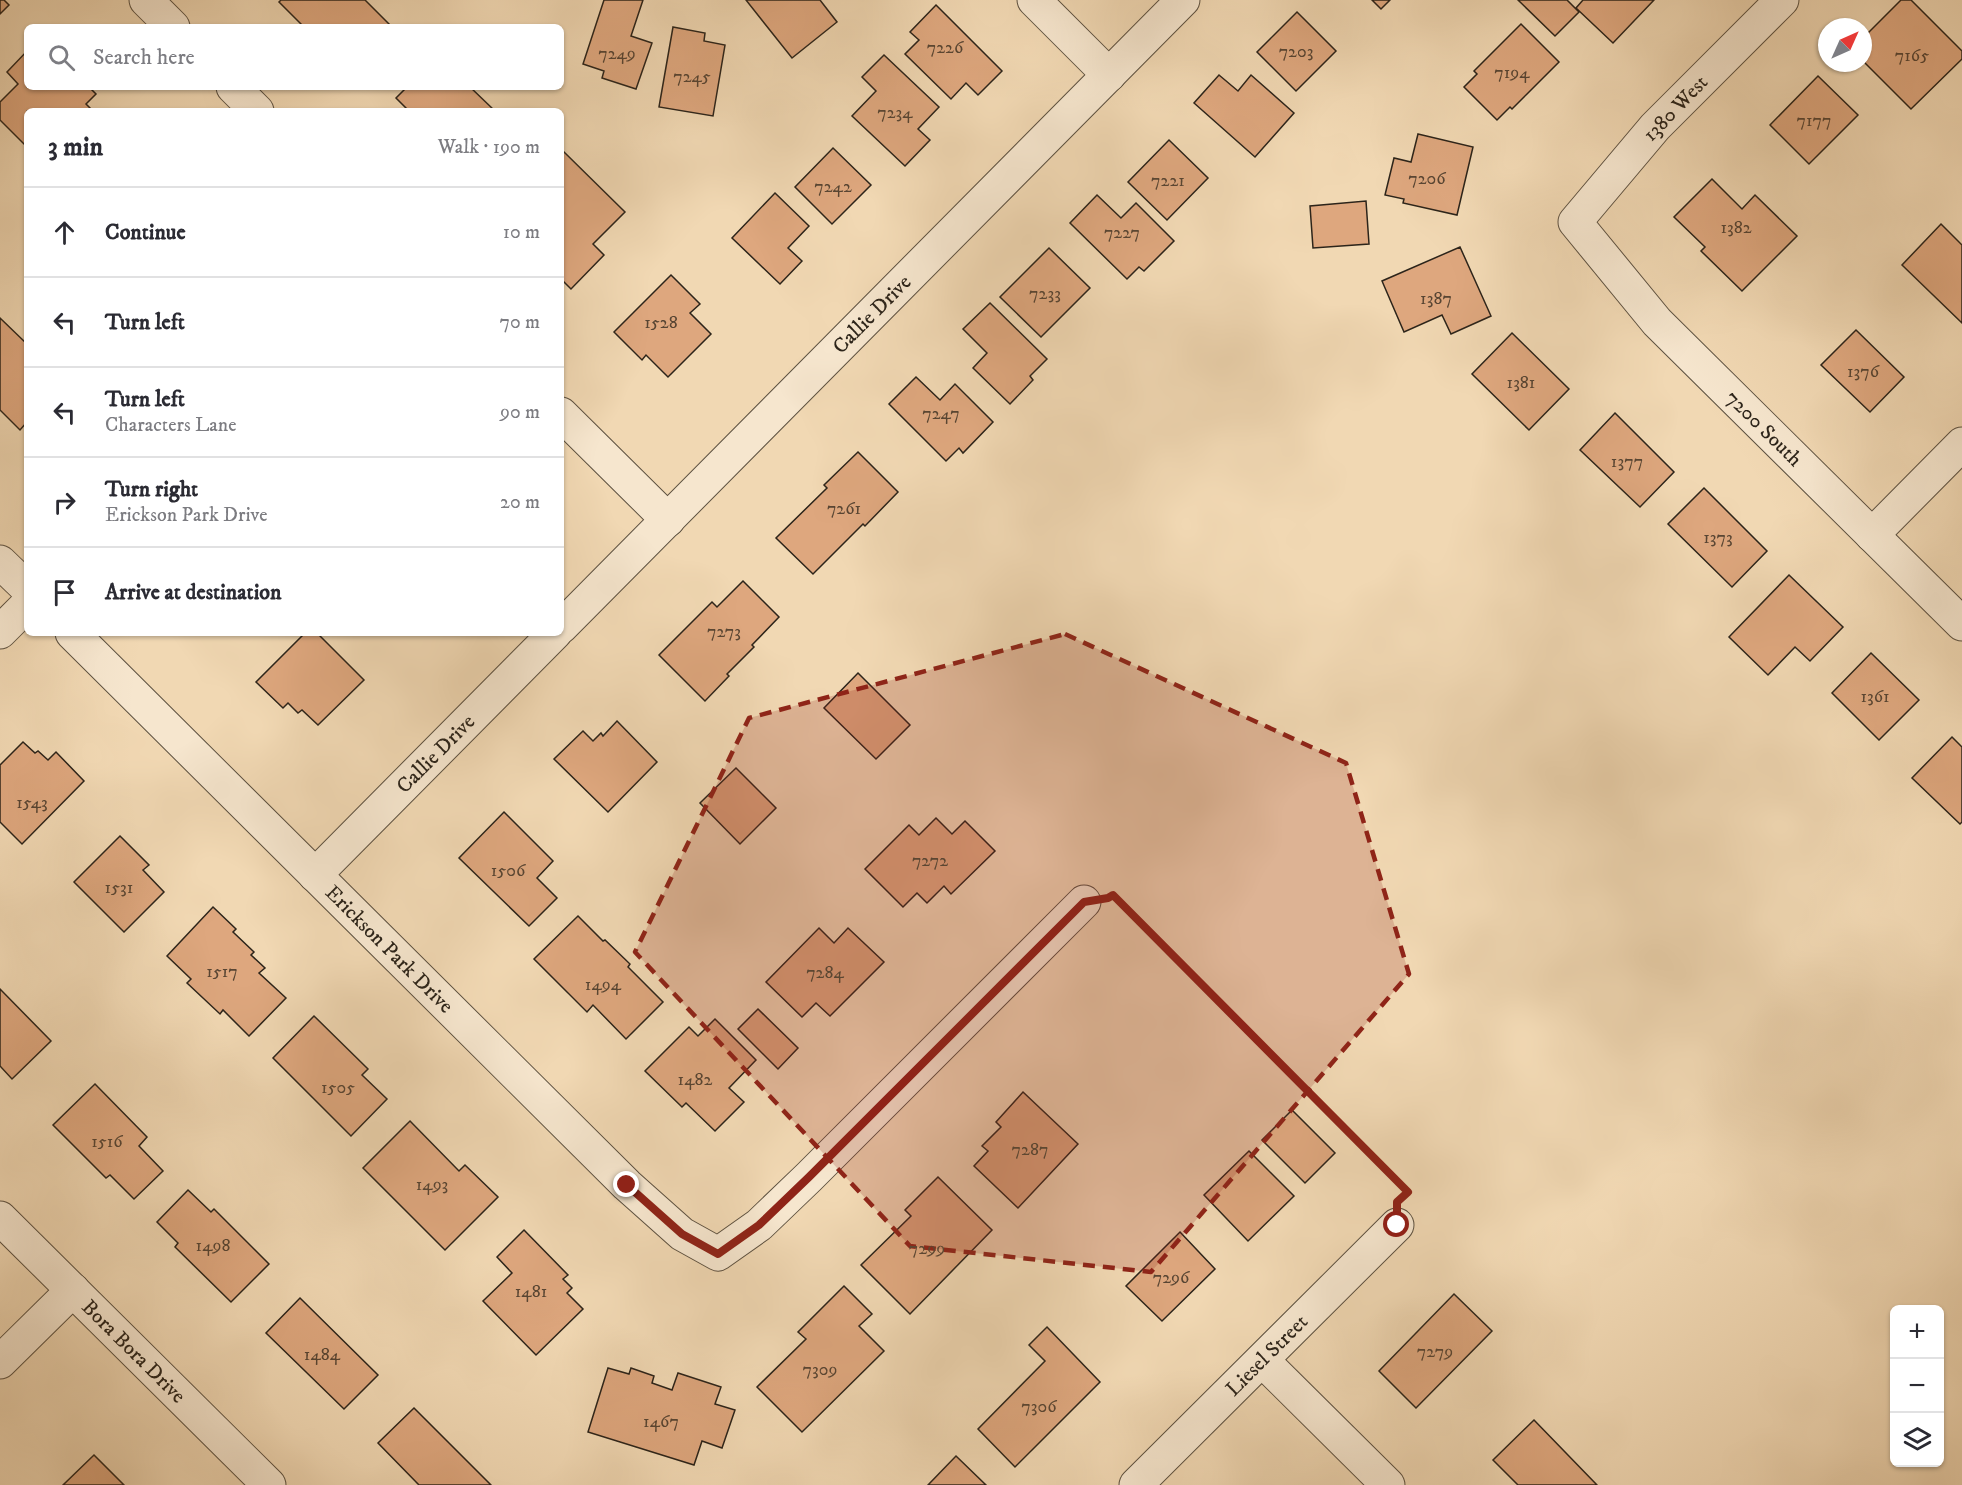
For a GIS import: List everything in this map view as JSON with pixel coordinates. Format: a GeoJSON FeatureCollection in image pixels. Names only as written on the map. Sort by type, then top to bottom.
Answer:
{"type":"FeatureCollection","features":[{"type":"Feature","properties":{"kind":"street"},"geometry":{"type":"LineString","coordinates":[[146,0],[170,24]]}},
{"type":"Feature","properties":{"kind":"street"},"geometry":{"type":"LineString","coordinates":[[1034,0],[1109,75]]}},
{"type":"Feature","properties":{"kind":"street","name":"Callie Drive"},"geometry":{"type":"LineString","coordinates":[[564,624],[1184,0]]}},
{"type":"Feature","properties":{"kind":"street","name":"1380 West"},"geometry":{"type":"LineString","coordinates":[[1575,222],[1655,127],[1782,0]]}},
{"type":"Feature","properties":{"kind":"street"},"geometry":{"type":"LineString","coordinates":[[236,90],[254,108]]}},
{"type":"Feature","properties":{"kind":"street","name":"7200 South"},"geometry":{"type":"LineString","coordinates":[[1575,222],[1657,322],[1962,624]]}},
{"type":"Feature","properties":{"kind":"street"},"geometry":{"type":"LineString","coordinates":[[564,417],[668,520]]}},
{"type":"Feature","properties":{"kind":"street"},"geometry":{"type":"LineString","coordinates":[[1872,535],[1962,444]]}},
{"type":"Feature","properties":{"kind":"street"},"geometry":{"type":"LineString","coordinates":[[0,562],[24,585]]}},
{"type":"Feature","properties":{"kind":"street"},"geometry":{"type":"LineString","coordinates":[[0,632],[24,608]]}},
{"type":"Feature","properties":{"kind":"street","name":"Erickson Park Drive"},"geometry":{"type":"LineString","coordinates":[[75,636],[627,1185],[682,1234],[718,1254],[759,1225],[809,1177],[1084,902]]}},
{"type":"Feature","properties":{"kind":"street","name":"Callie Drive"},"geometry":{"type":"LineString","coordinates":[[315,875],[552,636]]}},
{"type":"Feature","properties":{"kind":"street","name":"Bora Bora Drive"},"geometry":{"type":"LineString","coordinates":[[0,1218],[268,1485]]}},
{"type":"Feature","properties":{"kind":"street","name":"Liesel Street"},"geometry":{"type":"LineString","coordinates":[[1136,1485],[1397,1225]]}},
{"type":"Feature","properties":{"kind":"street"},"geometry":{"type":"LineString","coordinates":[[0,1362],[73,1290]]}},
{"type":"Feature","properties":{"kind":"street"},"geometry":{"type":"LineString","coordinates":[[1262,1360],[1388,1485]]}},
{"type":"Feature","properties":{"kind":"path"},"geometry":{"type":"LineString","coordinates":[[1084,902],[1113,895],[1408,1192],[1397,1202],[1397,1225]]}},
{"type":"Feature","properties":{"kind":"highlighted area"},"geometry":{"type":"Polygon","coordinates":[[[1065,634],[1346,763],[1409,974],[1151,1272],[910,1246],[635,952],[749,718],[1065,634]]]}},
{"type":"Feature","properties":{"kind":"building"},"geometry":{"type":"Polygon","coordinates":[[[0,0],[4,0],[9,5],[0,14],[0,0]]]}},
{"type":"Feature","properties":{"kind":"building"},"geometry":{"type":"Polygon","coordinates":[[[281,0],[365,0],[389,24],[301,24],[279,2],[281,0]]]}},
{"type":"Feature","properties":{"kind":"building"},"geometry":{"type":"Polygon","coordinates":[[[604,0],[643,0],[631,36],[652,43],[636,89],[602,78],[604,71],[583,64],[604,0]]]}},
{"type":"Feature","properties":{"kind":"building"},"geometry":{"type":"Polygon","coordinates":[[[746,0],[820,0],[837,22],[792,58],[746,0]]]}},
{"type":"Feature","properties":{"kind":"building"},"geometry":{"type":"Polygon","coordinates":[[[1372,0],[1390,0],[1381,9],[1372,0]]]}},
{"type":"Feature","properties":{"kind":"building"},"geometry":{"type":"Polygon","coordinates":[[[1518,0],[1567,0],[1579,12],[1555,36],[1518,0]]]}},
{"type":"Feature","properties":{"kind":"building"},"geometry":{"type":"Polygon","coordinates":[[[1583,0],[1654,0],[1613,43],[1576,8],[1583,0]]]}},
{"type":"Feature","properties":{"kind":"building"},"geometry":{"type":"Polygon","coordinates":[[[1901,0],[1911,0],[1962,51],[1962,59],[1911,109],[1872,70],[1872,29],[1901,0]]]}},
{"type":"Feature","properties":{"kind":"building"},"geometry":{"type":"Polygon","coordinates":[[[936,5],[1002,71],[978,95],[966,83],[951,99],[905,54],[919,40],[910,32],[936,5]]]}},
{"type":"Feature","properties":{"kind":"building"},"geometry":{"type":"Polygon","coordinates":[[[1297,12],[1336,51],[1296,91],[1257,52],[1297,12]]]}},
{"type":"Feature","properties":{"kind":"building"},"geometry":{"type":"Polygon","coordinates":[[[1521,24],[1559,62],[1512,109],[1510,107],[1497,120],[1464,87],[1477,74],[1474,71],[1521,24]]]}},
{"type":"Feature","properties":{"kind":"building"},"geometry":{"type":"Polygon","coordinates":[[[673,27],[705,33],[704,41],[725,45],[713,116],[659,107],[673,27]]]}},
{"type":"Feature","properties":{"kind":"building"},"geometry":{"type":"Polygon","coordinates":[[[24,54],[24,90],[92,90],[96,94],[86,104],[90,108],[24,108],[24,144],[0,120],[0,102],[18,84],[7,72],[24,54]]]}},
{"type":"Feature","properties":{"kind":"building"},"geometry":{"type":"Polygon","coordinates":[[[884,55],[939,107],[918,129],[930,140],[905,166],[852,116],[876,91],[862,77],[884,55]]]}},
{"type":"Feature","properties":{"kind":"building"},"geometry":{"type":"Polygon","coordinates":[[[1219,75],[1238,91],[1251,75],[1294,113],[1255,157],[1194,103],[1219,75]]]}},
{"type":"Feature","properties":{"kind":"building"},"geometry":{"type":"Polygon","coordinates":[[[1818,76],[1858,115],[1809,164],[1770,125],[1818,76]]]}},
{"type":"Feature","properties":{"kind":"building"},"geometry":{"type":"Polygon","coordinates":[[[404,90],[473,90],[492,108],[406,108],[396,98],[404,90]]]}},
{"type":"Feature","properties":{"kind":"building"},"geometry":{"type":"Polygon","coordinates":[[[1418,134],[1473,147],[1457,215],[1403,203],[1404,199],[1385,195],[1394,158],[1411,162],[1418,134]]]}},
{"type":"Feature","properties":{"kind":"building"},"geometry":{"type":"Polygon","coordinates":[[[1169,140],[1208,178],[1167,220],[1128,182],[1169,140]]]}},
{"type":"Feature","properties":{"kind":"building"},"geometry":{"type":"Polygon","coordinates":[[[833,148],[871,185],[832,224],[795,187],[833,148]]]}},
{"type":"Feature","properties":{"kind":"building"},"geometry":{"type":"Polygon","coordinates":[[[564,152],[625,212],[593,244],[604,255],[571,289],[564,282],[564,152]]]}},
{"type":"Feature","properties":{"kind":"building"},"geometry":{"type":"Polygon","coordinates":[[[1712,179],[1742,209],[1755,195],[1797,236],[1742,291],[1701,251],[1705,247],[1674,217],[1712,179]]]}},
{"type":"Feature","properties":{"kind":"building"},"geometry":{"type":"Polygon","coordinates":[[[775,193],[809,226],[788,248],[802,261],[780,284],[732,238],[775,193]]]}},
{"type":"Feature","properties":{"kind":"building"},"geometry":{"type":"Polygon","coordinates":[[[1097,195],[1121,218],[1136,203],[1174,241],[1144,271],[1139,267],[1127,279],[1070,223],[1097,195]]]}},
{"type":"Feature","properties":{"kind":"building"},"geometry":{"type":"Polygon","coordinates":[[[1366,201],[1369,244],[1313,248],[1310,206],[1366,201]]]}},
{"type":"Feature","properties":{"kind":"building"},"geometry":{"type":"Polygon","coordinates":[[[1941,224],[1962,245],[1962,323],[1902,265],[1941,224]]]}},
{"type":"Feature","properties":{"kind":"building"},"geometry":{"type":"Polygon","coordinates":[[[1460,247],[1491,316],[1451,334],[1442,315],[1404,332],[1382,281],[1460,247]]]}},
{"type":"Feature","properties":{"kind":"building"},"geometry":{"type":"Polygon","coordinates":[[[1049,248],[1090,288],[1041,337],[1000,297],[1049,248]]]}},
{"type":"Feature","properties":{"kind":"building"},"geometry":{"type":"Polygon","coordinates":[[[671,275],[700,304],[690,313],[711,334],[668,377],[646,355],[642,360],[614,332],[671,275]]]}},
{"type":"Feature","properties":{"kind":"building"},"geometry":{"type":"Polygon","coordinates":[[[990,303],[1047,359],[1030,376],[1033,380],[1010,404],[973,368],[987,353],[963,329],[990,303]]]}},
{"type":"Feature","properties":{"kind":"building"},"geometry":{"type":"Polygon","coordinates":[[[0,318],[24,341],[24,425],[20,430],[0,410],[0,318]]]}},
{"type":"Feature","properties":{"kind":"building"},"geometry":{"type":"Polygon","coordinates":[[[1856,330],[1904,377],[1870,412],[1821,365],[1856,330]]]}},
{"type":"Feature","properties":{"kind":"building"},"geometry":{"type":"Polygon","coordinates":[[[1512,333],[1569,389],[1529,430],[1472,374],[1512,333]]]}},
{"type":"Feature","properties":{"kind":"building"},"geometry":{"type":"Polygon","coordinates":[[[916,377],[940,400],[955,384],[993,422],[963,453],[959,448],[946,461],[889,404],[916,377]]]}},
{"type":"Feature","properties":{"kind":"building"},"geometry":{"type":"Polygon","coordinates":[[[1615,413],[1674,472],[1640,507],[1580,450],[1615,413]]]}},
{"type":"Feature","properties":{"kind":"building"},"geometry":{"type":"Polygon","coordinates":[[[858,452],[898,492],[813,574],[776,538],[827,488],[824,485],[858,452]]]}},
{"type":"Feature","properties":{"kind":"building"},"geometry":{"type":"Polygon","coordinates":[[[1704,488],[1767,551],[1732,587],[1668,524],[1704,488]]]}},
{"type":"Feature","properties":{"kind":"building"},"geometry":{"type":"Polygon","coordinates":[[[1789,575],[1843,627],[1810,661],[1795,647],[1768,675],[1729,637],[1789,575]]]}},
{"type":"Feature","properties":{"kind":"building"},"geometry":{"type":"Polygon","coordinates":[[[743,581],[779,617],[705,701],[659,655],[712,602],[717,607],[743,581]]]}},
{"type":"Feature","properties":{"kind":"building"},"geometry":{"type":"Polygon","coordinates":[[[302,636],[320,636],[364,680],[318,725],[302,710],[298,713],[288,703],[283,708],[256,682],[302,636]]]}},
{"type":"Feature","properties":{"kind":"building"},"geometry":{"type":"Polygon","coordinates":[[[1871,653],[1919,700],[1879,740],[1832,693],[1871,653]]]}},
{"type":"Feature","properties":{"kind":"building"},"geometry":{"type":"Polygon","coordinates":[[[858,673],[910,725],[876,759],[824,708],[858,673]]]}},
{"type":"Feature","properties":{"kind":"building"},"geometry":{"type":"Polygon","coordinates":[[[617,721],[657,762],[608,812],[554,759],[583,731],[593,741],[601,733],[603,736],[617,721]]]}},
{"type":"Feature","properties":{"kind":"building"},"geometry":{"type":"Polygon","coordinates":[[[1952,737],[1962,747],[1962,822],[1960,824],[1912,778],[1952,737]]]}},
{"type":"Feature","properties":{"kind":"building"},"geometry":{"type":"Polygon","coordinates":[[[23,742],[35,753],[38,751],[48,760],[56,752],[84,781],[22,844],[0,822],[0,765],[23,742]]]}},
{"type":"Feature","properties":{"kind":"building"},"geometry":{"type":"Polygon","coordinates":[[[736,768],[776,808],[740,844],[700,803],[736,768]]]}},
{"type":"Feature","properties":{"kind":"building"},"geometry":{"type":"Polygon","coordinates":[[[504,812],[553,861],[537,878],[557,898],[529,926],[459,858],[504,812]]]}},
{"type":"Feature","properties":{"kind":"building"},"geometry":{"type":"Polygon","coordinates":[[[936,818],[952,834],[965,821],[995,851],[951,894],[944,886],[927,903],[917,893],[903,907],[865,869],[909,825],[919,835],[936,818]]]}},
{"type":"Feature","properties":{"kind":"building"},"geometry":{"type":"Polygon","coordinates":[[[120,836],[149,865],[143,870],[164,892],[124,932],[74,882],[120,836]]]}},
{"type":"Feature","properties":{"kind":"building"},"geometry":{"type":"Polygon","coordinates":[[[213,907],[236,929],[233,932],[254,952],[251,955],[265,968],[259,973],[286,998],[249,1036],[223,1010],[220,1014],[187,983],[191,979],[167,956],[213,907]]]}},
{"type":"Feature","properties":{"kind":"building"},"geometry":{"type":"Polygon","coordinates":[[[578,916],[630,964],[628,967],[663,1002],[626,1039],[593,1005],[587,1012],[534,959],[578,916]]]}},
{"type":"Feature","properties":{"kind":"building"},"geometry":{"type":"Polygon","coordinates":[[[819,928],[834,943],[848,928],[884,962],[830,1016],[816,1003],[802,1017],[766,982],[819,928]]]}},
{"type":"Feature","properties":{"kind":"building"},"geometry":{"type":"Polygon","coordinates":[[[0,989],[51,1041],[12,1079],[0,1066],[0,989]]]}},
{"type":"Feature","properties":{"kind":"building"},"geometry":{"type":"Polygon","coordinates":[[[758,1009],[798,1048],[778,1069],[738,1029],[758,1009]]]}},
{"type":"Feature","properties":{"kind":"building"},"geometry":{"type":"Polygon","coordinates":[[[314,1016],[368,1069],[362,1075],[387,1099],[351,1136],[273,1058],[314,1016]]]}},
{"type":"Feature","properties":{"kind":"building"},"geometry":{"type":"Polygon","coordinates":[[[715,1019],[756,1060],[729,1088],[744,1102],[715,1131],[686,1103],[682,1107],[645,1071],[689,1027],[698,1036],[715,1019]]]}},
{"type":"Feature","properties":{"kind":"building"},"geometry":{"type":"Polygon","coordinates":[[[95,1084],[147,1137],[139,1146],[163,1171],[134,1199],[110,1175],[106,1178],[53,1125],[95,1084]]]}},
{"type":"Feature","properties":{"kind":"building"},"geometry":{"type":"Polygon","coordinates":[[[1023,1092],[1078,1144],[1018,1208],[974,1166],[988,1151],[982,1146],[1001,1127],[996,1122],[1023,1092]]]}},
{"type":"Feature","properties":{"kind":"building"},"geometry":{"type":"Polygon","coordinates":[[[1292,1110],[1335,1153],[1305,1183],[1262,1140],[1292,1110]]]}},
{"type":"Feature","properties":{"kind":"building"},"geometry":{"type":"Polygon","coordinates":[[[410,1121],[459,1171],[465,1165],[498,1197],[445,1250],[363,1168],[410,1121]]]}},
{"type":"Feature","properties":{"kind":"building"},"geometry":{"type":"Polygon","coordinates":[[[1249,1151],[1294,1196],[1248,1241],[1204,1195],[1249,1151]]]}},
{"type":"Feature","properties":{"kind":"building"},"geometry":{"type":"Polygon","coordinates":[[[938,1177],[992,1230],[910,1314],[861,1265],[911,1216],[905,1210],[938,1177]]]}},
{"type":"Feature","properties":{"kind":"building"},"geometry":{"type":"Polygon","coordinates":[[[188,1190],[211,1212],[214,1209],[269,1264],[231,1302],[175,1247],[178,1243],[157,1222],[188,1190]]]}},
{"type":"Feature","properties":{"kind":"building"},"geometry":{"type":"Polygon","coordinates":[[[524,1230],[568,1275],[563,1279],[572,1288],[567,1293],[583,1309],[536,1355],[483,1301],[512,1273],[497,1257],[524,1230]]]}},
{"type":"Feature","properties":{"kind":"building"},"geometry":{"type":"Polygon","coordinates":[[[1180,1232],[1215,1269],[1162,1321],[1126,1286],[1180,1232]]]}},
{"type":"Feature","properties":{"kind":"building"},"geometry":{"type":"Polygon","coordinates":[[[844,1286],[872,1314],[859,1326],[884,1351],[802,1432],[757,1387],[806,1339],[798,1332],[844,1286]]]}},
{"type":"Feature","properties":{"kind":"building"},"geometry":{"type":"Polygon","coordinates":[[[1454,1294],[1492,1331],[1416,1408],[1379,1371],[1454,1294]]]}},
{"type":"Feature","properties":{"kind":"building"},"geometry":{"type":"Polygon","coordinates":[[[300,1298],[378,1375],[344,1409],[266,1333],[300,1298]]]}},
{"type":"Feature","properties":{"kind":"building"},"geometry":{"type":"Polygon","coordinates":[[[1047,1327],[1100,1382],[1015,1467],[978,1429],[1045,1361],[1029,1345],[1047,1327]]]}},
{"type":"Feature","properties":{"kind":"building"},"geometry":{"type":"Polygon","coordinates":[[[608,1368],[629,1374],[631,1368],[654,1376],[652,1383],[672,1390],[678,1373],[721,1387],[715,1404],[735,1410],[722,1448],[702,1441],[694,1465],[588,1432],[608,1368]]]}},
{"type":"Feature","properties":{"kind":"building"},"geometry":{"type":"Polygon","coordinates":[[[414,1408],[491,1485],[419,1485],[378,1443],[414,1408]]]}},
{"type":"Feature","properties":{"kind":"building"},"geometry":{"type":"Polygon","coordinates":[[[1534,1420],[1597,1485],[1518,1485],[1493,1460],[1534,1420]]]}},
{"type":"Feature","properties":{"kind":"building"},"geometry":{"type":"Polygon","coordinates":[[[94,1455],[124,1485],[63,1485],[94,1455]]]}},
{"type":"Feature","properties":{"kind":"building"},"geometry":{"type":"Polygon","coordinates":[[[956,1456],[986,1485],[928,1485],[956,1456]]]}},
{"type":"Feature","properties":{"kind":"route"},"geometry":{"type":"LineString","coordinates":[[627,1185],[682,1234],[718,1254],[759,1225],[809,1177],[1084,902],[1113,895],[1408,1192],[1397,1202],[1397,1225]]}}]}
